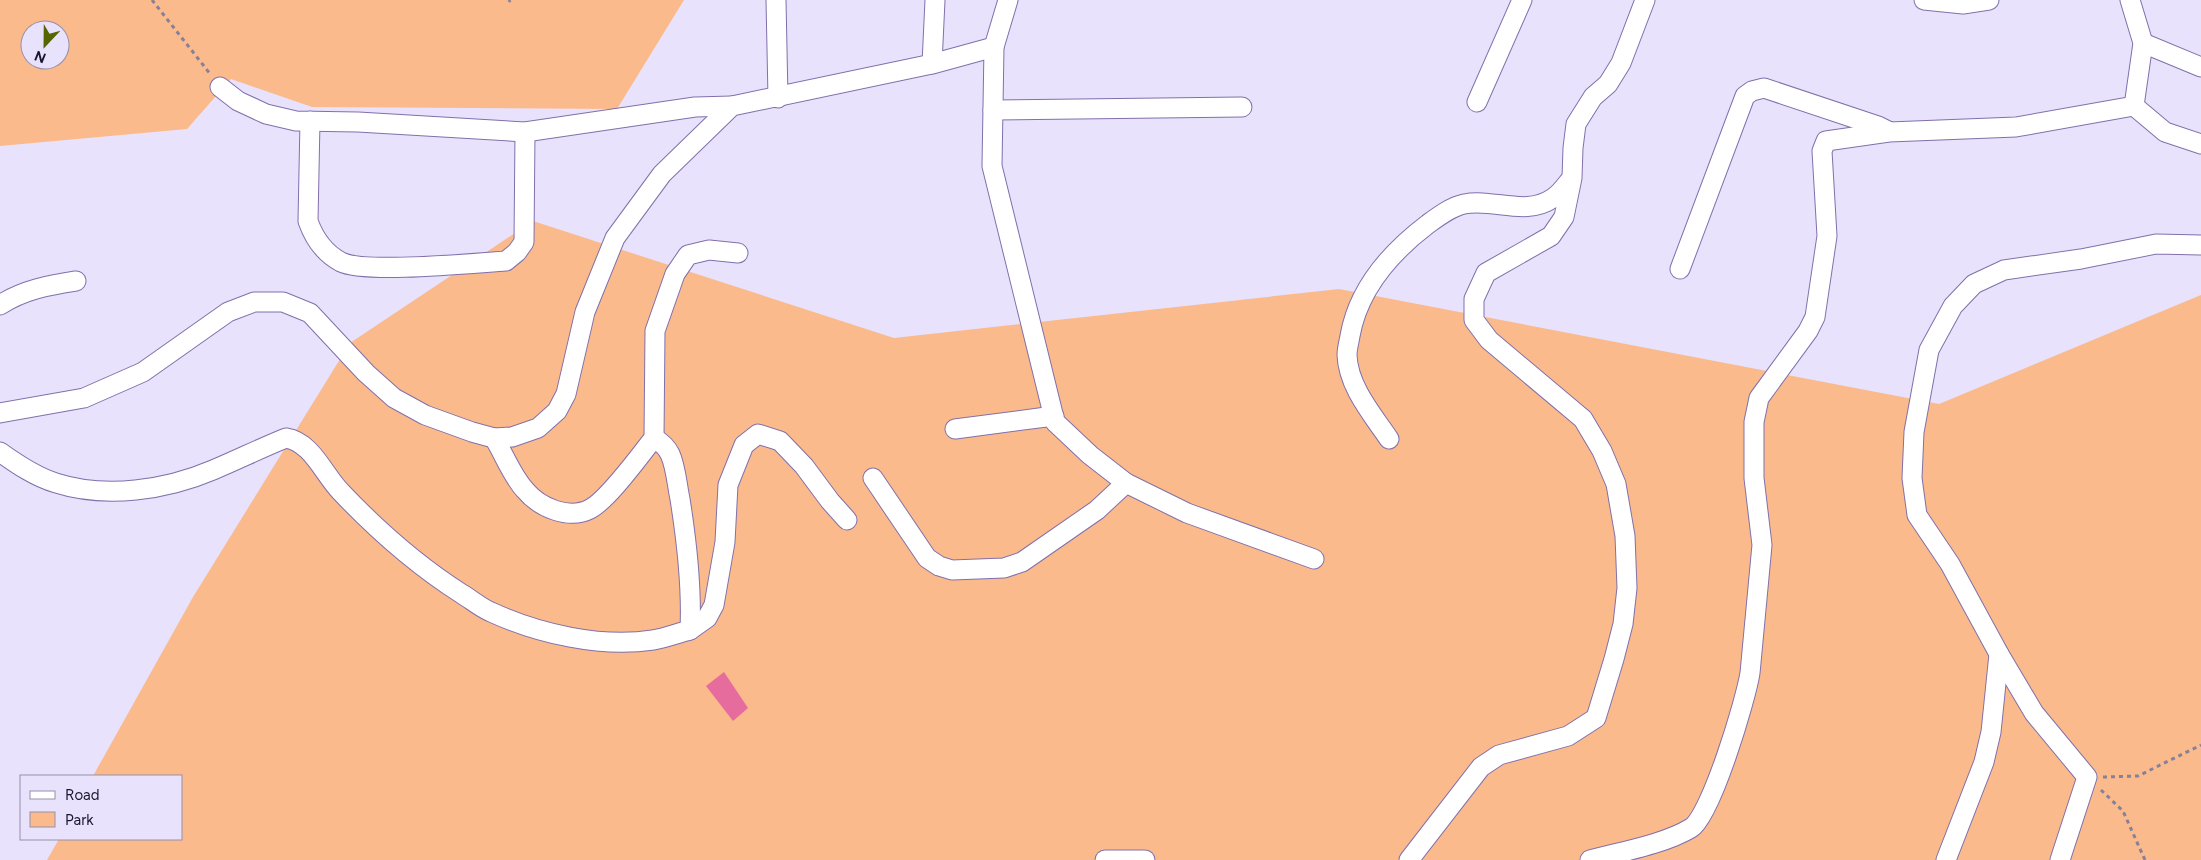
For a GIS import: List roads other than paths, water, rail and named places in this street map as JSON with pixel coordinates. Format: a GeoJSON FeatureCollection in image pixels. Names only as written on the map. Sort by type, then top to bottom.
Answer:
{"type":"FeatureCollection","features":[{"type":"Feature","properties":{"kind":"street"},"geometry":{"type":"LineString","coordinates":[[776,0],[778,98]]}},
{"type":"Feature","properties":{"kind":"street"},"geometry":{"type":"LineString","coordinates":[[932,64],[935,0]]}},
{"type":"Feature","properties":{"kind":"street"},"geometry":{"type":"LineString","coordinates":[[1008,0],[994,47],[992,166],[1056,422],[1090,455],[1126,483],[1186,513],[1314,559]]}},
{"type":"Feature","properties":{"kind":"street"},"geometry":{"type":"LineString","coordinates":[[1477,102],[1522,0]]}},
{"type":"Feature","properties":{"kind":"street"},"geometry":{"type":"LineString","coordinates":[[1409,860],[1481,766],[1499,755],[1568,736],[1596,718],[1616,651],[1627,588],[1626,536],[1616,484],[1602,451],[1583,419],[1489,340],[1474,320],[1474,299],[1486,273],[1551,236],[1564,217],[1572,178],[1576,124],[1593,97],[1608,84],[1621,63],[1644,0]]}},
{"type":"Feature","properties":{"kind":"street"},"geometry":{"type":"LineString","coordinates":[[1924,0],[1963,4],[1985,1]]}},
{"type":"Feature","properties":{"kind":"street"},"geometry":{"type":"LineString","coordinates":[[2130,0],[2143,44],[2134,106]]}},
{"type":"Feature","properties":{"kind":"street"},"geometry":{"type":"LineString","coordinates":[[2143,44],[2201,67]]}},
{"type":"Feature","properties":{"kind":"street"},"geometry":{"type":"LineString","coordinates":[[220,87],[238,101],[266,114],[296,121],[525,132],[695,107],[732,106],[778,98],[932,64],[994,47]]}},
{"type":"Feature","properties":{"kind":"street"},"geometry":{"type":"LineString","coordinates":[[1680,269],[1745,96],[1752,91],[1764,88],[1878,126],[1889,132]]}},
{"type":"Feature","properties":{"kind":"street"},"geometry":{"type":"LineString","coordinates":[[0,414],[84,398],[143,372],[228,312],[254,302],[283,302],[310,313],[366,373],[394,398],[424,415],[494,438],[512,437],[538,428],[558,411],[566,394],[585,312],[615,238],[662,174],[732,106]]}},
{"type":"Feature","properties":{"kind":"street"},"geometry":{"type":"LineString","coordinates":[[1590,860],[1673,837],[1693,827],[1703,815],[1728,752],[1747,694],[1762,545],[1754,478],[1754,422],[1759,398],[1808,331],[1815,317],[1826,236],[1822,150],[1826,141],[1889,132],[2016,127],[2134,106]]}},
{"type":"Feature","properties":{"kind":"street"},"geometry":{"type":"LineString","coordinates":[[2134,106],[2164,132],[2201,144]]}},
{"type":"Feature","properties":{"kind":"street"},"geometry":{"type":"LineString","coordinates":[[993,110],[1242,107]]}},
{"type":"Feature","properties":{"kind":"street"},"geometry":{"type":"LineString","coordinates":[[310,121],[308,221],[312,234],[323,249],[342,262],[372,267],[506,261],[518,252],[524,242],[525,132]]}},
{"type":"Feature","properties":{"kind":"street"},"geometry":{"type":"LineString","coordinates":[[1389,439],[1356,391],[1347,356],[1358,307],[1376,276],[1406,241],[1444,212],[1465,204],[1519,207],[1540,205],[1555,198],[1572,178]]}},
{"type":"Feature","properties":{"kind":"street"},"geometry":{"type":"LineString","coordinates":[[2060,860],[2088,778],[2034,713],[1999,654],[1950,564],[1917,515],[1912,478],[1914,432],[1929,350],[1953,306],[1974,284],[2004,270],[2081,259],[2156,244],[2201,245]]}},
{"type":"Feature","properties":{"kind":"street"},"geometry":{"type":"LineString","coordinates":[[494,438],[525,490],[540,503],[556,511],[576,514],[590,509],[602,500],[654,438],[655,331],[675,274],[688,255],[709,250],[738,253]]}},
{"type":"Feature","properties":{"kind":"street"},"geometry":{"type":"LineString","coordinates":[[0,305],[14,296],[43,286],[76,280]]}},
{"type":"Feature","properties":{"kind":"street"},"geometry":{"type":"LineString","coordinates":[[955,429],[1054,416]]}},
{"type":"Feature","properties":{"kind":"street"},"geometry":{"type":"LineString","coordinates":[[0,452],[28,471],[57,484],[88,489],[120,491],[153,488],[211,471],[286,438],[296,440],[309,451],[332,484],[353,505],[431,574],[490,612],[561,636],[620,642],[654,640],[690,630],[707,618],[714,605],[725,542],[728,485],[744,445],[758,434],[780,441],[804,466],[847,520]]}},
{"type":"Feature","properties":{"kind":"street"},"geometry":{"type":"LineString","coordinates":[[654,438],[664,444],[671,455],[676,478],[686,534],[690,584],[690,630]]}},
{"type":"Feature","properties":{"kind":"street"},"geometry":{"type":"LineString","coordinates":[[873,478],[927,558],[939,566],[952,570],[1004,568],[1022,562],[1097,510],[1126,483]]}},
{"type":"Feature","properties":{"kind":"street"},"geometry":{"type":"LineString","coordinates":[[1946,860],[1984,762],[1991,732],[1999,654]]}},
{"type":"Feature","properties":{"kind":"street"},"geometry":{"type":"LineString","coordinates":[[1105,860],[1145,860]]}}]}
